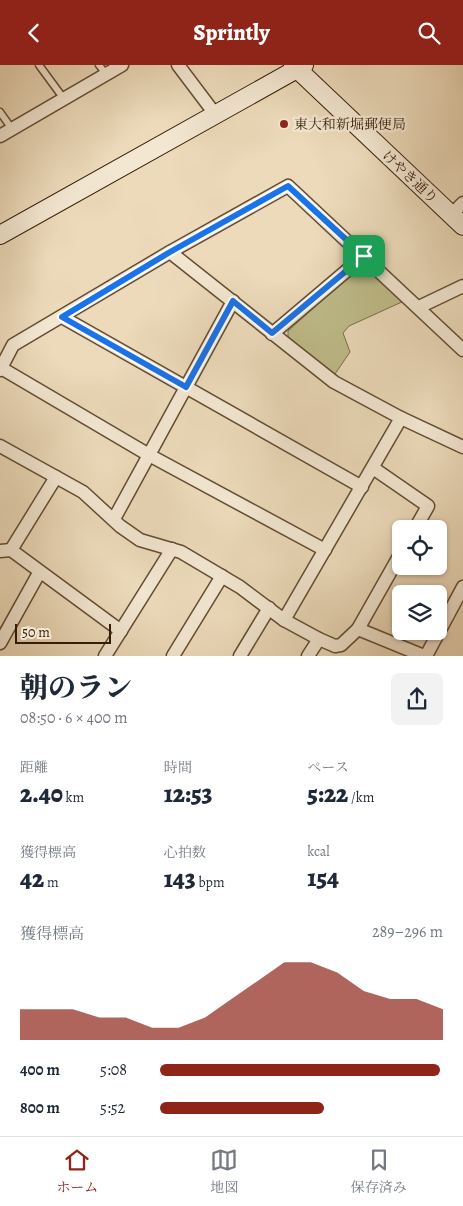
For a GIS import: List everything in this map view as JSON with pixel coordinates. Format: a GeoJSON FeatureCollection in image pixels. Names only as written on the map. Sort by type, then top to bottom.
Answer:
{"type":"FeatureCollection","features":[{"type":"Feature","properties":{"kind":"street"},"geometry":{"type":"LineString","coordinates":[[0,136],[64,99],[102,70],[122,65]]}},
{"type":"Feature","properties":{"kind":"street"},"geometry":{"type":"LineString","coordinates":[[178,65],[215,114]]}},
{"type":"Feature","properties":{"kind":"street"},"geometry":{"type":"LineString","coordinates":[[0,235],[298,67]]}},
{"type":"Feature","properties":{"kind":"street","name":"けやき通り"},"geometry":{"type":"LineString","coordinates":[[298,67],[459,215]]}},
{"type":"Feature","properties":{"kind":"street"},"geometry":{"type":"LineString","coordinates":[[325,550],[149,455],[1,369],[13,345],[170,252],[288,186],[463,350]]}},
{"type":"Feature","properties":{"kind":"street"},"geometry":{"type":"LineString","coordinates":[[170,252],[334,382],[401,418],[463,447]]}},
{"type":"Feature","properties":{"kind":"street"},"geometry":{"type":"LineString","coordinates":[[272,333],[364,256]]}},
{"type":"Feature","properties":{"kind":"street"},"geometry":{"type":"LineString","coordinates":[[419,307],[463,286]]}},
{"type":"Feature","properties":{"kind":"street"},"geometry":{"type":"LineString","coordinates":[[114,519],[233,301]]}},
{"type":"Feature","properties":{"kind":"street"},"geometry":{"type":"LineString","coordinates":[[62,317],[362,487]]}},
{"type":"Feature","properties":{"kind":"street"},"geometry":{"type":"LineString","coordinates":[[284,619],[401,418]]}},
{"type":"Feature","properties":{"kind":"street"},"geometry":{"type":"LineString","coordinates":[[0,445],[83,491],[140,540],[181,552],[222,576],[284,619],[318,639],[335,645],[341,645],[358,629],[392,569]]}},
{"type":"Feature","properties":{"kind":"street"},"geometry":{"type":"LineString","coordinates":[[373,468],[428,506],[420,520]]}},
{"type":"Feature","properties":{"kind":"street"},"geometry":{"type":"LineString","coordinates":[[56,477],[5,550],[121,631]]}},
{"type":"Feature","properties":{"kind":"street"},"geometry":{"type":"LineString","coordinates":[[105,656],[172,549]]}},
{"type":"Feature","properties":{"kind":"street"},"geometry":{"type":"LineString","coordinates":[[0,643],[39,573]]}},
{"type":"Feature","properties":{"kind":"street"},"geometry":{"type":"LineString","coordinates":[[172,656],[222,576]]}},
{"type":"Feature","properties":{"kind":"street"},"geometry":{"type":"LineString","coordinates":[[358,629],[425,656],[463,587]]}},
{"type":"Feature","properties":{"kind":"street"},"geometry":{"type":"LineString","coordinates":[[240,656],[269,608]]}},
{"type":"Feature","properties":{"kind":"street"},"geometry":{"type":"LineString","coordinates":[[308,656],[318,639]]}},
{"type":"Feature","properties":{"kind":"lane"},"geometry":{"type":"LineString","coordinates":[[39,65],[64,99]]}},
{"type":"Feature","properties":{"kind":"lane"},"geometry":{"type":"LineString","coordinates":[[0,112],[12,129]]}},
{"type":"Feature","properties":{"kind":"shaded area"},"geometry":{"type":"Polygon","coordinates":[[[359,267],[368,267],[404,301],[349,326],[343,333],[350,352],[335,374],[288,338],[288,331],[359,267]]]}},
{"type":"Feature","properties":{"kind":"place","name":"東大和新堀郵便局"},"geometry":{"type":"Point","coordinates":[284,124]}},
{"type":"Feature","properties":{"kind":"route"},"geometry":{"type":"LineString","coordinates":[[288,186],[364,256],[272,333],[233,301],[186,387],[62,317],[170,252],[288,186]]}}]}
